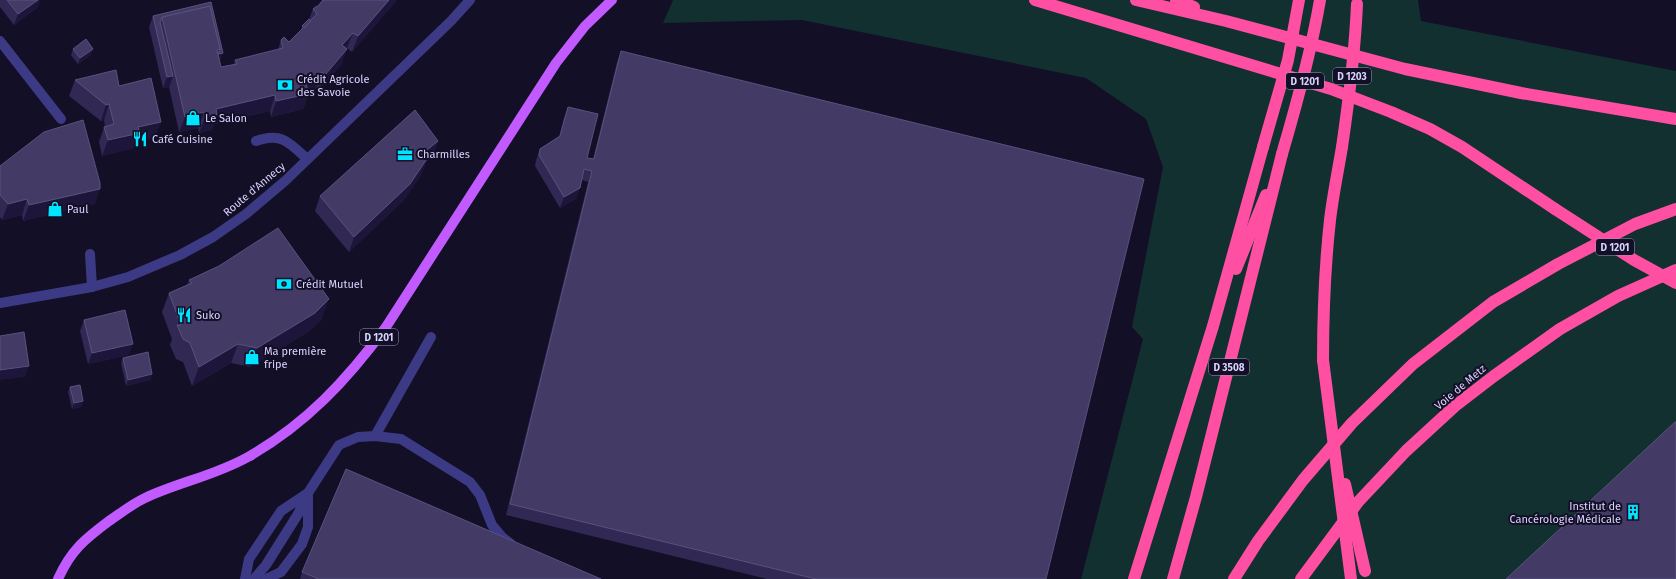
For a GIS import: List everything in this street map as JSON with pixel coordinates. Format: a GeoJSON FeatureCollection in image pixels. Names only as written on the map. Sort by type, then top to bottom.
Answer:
{"type":"FeatureCollection","features":[{"type":"Feature","properties":{"kind":"highway","name":"D 1201"},"geometry":{"type":"LineString","coordinates":[[1035,0],[1332,89],[1430,129],[1462,147],[1634,260],[1676,283]]}},
{"type":"Feature","properties":{"kind":"highway"},"geometry":{"type":"LineString","coordinates":[[1136,0],[1226,21],[1405,69],[1521,94],[1676,119]]}},
{"type":"Feature","properties":{"kind":"highway"},"geometry":{"type":"LineString","coordinates":[[1176,0],[1226,21]]}},
{"type":"Feature","properties":{"kind":"highway"},"geometry":{"type":"LineString","coordinates":[[1134,579],[1213,326],[1288,60],[1299,0]]}},
{"type":"Feature","properties":{"kind":"highway"},"geometry":{"type":"LineString","coordinates":[[1213,326],[1282,154],[1304,80],[1314,37],[1320,0]]}},
{"type":"Feature","properties":{"kind":"highway","name":"D 1203"},"geometry":{"type":"LineString","coordinates":[[1328,407],[1323,360],[1323,312],[1326,263],[1330,218],[1352,76],[1357,2]]}},
{"type":"Feature","properties":{"kind":"highway","name":"D 3508"},"geometry":{"type":"LineString","coordinates":[[1174,579],[1282,154]]}},
{"type":"Feature","properties":{"kind":"highway"},"geometry":{"type":"LineString","coordinates":[[1234,579],[1258,541],[1303,480],[1352,423],[1413,364],[1493,302],[1558,264],[1635,224],[1676,210]]}},
{"type":"Feature","properties":{"kind":"highway","name":"Voie de Metz"},"geometry":{"type":"LineString","coordinates":[[1302,578],[1358,502],[1406,452],[1455,406],[1560,329],[1618,296],[1676,270]]}},
{"type":"Feature","properties":{"kind":"highway"},"geometry":{"type":"LineString","coordinates":[[1328,407],[1365,575]]}},
{"type":"Feature","properties":{"kind":"highway"},"geometry":{"type":"LineString","coordinates":[[1328,407],[1351,579]]}},
{"type":"Feature","properties":{"kind":"main road","name":"D 1201"},"geometry":{"type":"LineString","coordinates":[[58,579],[65,563],[78,546],[91,534],[119,514],[145,498],[221,471],[248,457],[292,428],[341,384],[361,361],[386,327],[556,63],[585,26],[612,0]]}},
{"type":"Feature","properties":{"kind":"street","name":"Route d'Annecy"},"geometry":{"type":"LineString","coordinates":[[0,303],[92,287],[128,277],[180,255],[213,237],[246,214],[285,181],[451,21],[470,0]]}},
{"type":"Feature","properties":{"kind":"street"},"geometry":{"type":"LineString","coordinates":[[0,41],[61,119]]}},
{"type":"Feature","properties":{"kind":"street"},"geometry":{"type":"LineString","coordinates":[[256,141],[267,137],[280,138],[294,146],[307,159]]}},
{"type":"Feature","properties":{"kind":"street"},"geometry":{"type":"LineString","coordinates":[[90,254],[92,287]]}},
{"type":"Feature","properties":{"kind":"street"},"geometry":{"type":"LineString","coordinates":[[375,436],[431,337]]}},
{"type":"Feature","properties":{"kind":"street"},"geometry":{"type":"LineString","coordinates":[[254,579],[266,565],[298,514],[308,493],[339,445],[358,437],[375,436],[401,439],[470,482],[480,495],[492,525],[502,537],[516,547]]}},
{"type":"Feature","properties":{"kind":"street"},"geometry":{"type":"LineString","coordinates":[[245,579],[249,559],[281,510],[308,493]]}},
{"type":"Feature","properties":{"kind":"street"},"geometry":{"type":"LineString","coordinates":[[266,579],[281,572],[302,544],[308,528],[308,493]]}},
{"type":"Feature","properties":{"kind":"green space"},"geometry":{"type":"Polygon","coordinates":[[[673,0],[1418,0],[1421,21],[1676,71],[1676,579],[1081,579],[1143,339],[1132,327],[1163,167],[1146,119],[1086,78],[802,20],[663,23],[673,0]]]}},
{"type":"Feature","properties":{"kind":"building"},"geometry":{"type":"Polygon","coordinates":[[[7,0],[38,0],[18,14],[7,0]]]}},
{"type":"Feature","properties":{"kind":"building"},"geometry":{"type":"Polygon","coordinates":[[[323,0],[389,0],[358,36],[353,33],[342,45],[347,49],[325,75],[322,72],[315,79],[306,81],[308,94],[276,101],[275,95],[216,109],[217,115],[205,118],[204,112],[185,117],[162,17],[210,6],[220,49],[217,50],[221,67],[237,64],[235,60],[283,48],[281,40],[284,37],[289,42],[317,14],[313,9],[323,0]]]}},
{"type":"Feature","properties":{"kind":"building"},"geometry":{"type":"Polygon","coordinates":[[[211,2],[223,53],[218,54],[220,49],[210,6],[162,17],[160,22],[173,76],[167,77],[153,16],[211,2]]]}},
{"type":"Feature","properties":{"kind":"building"},"geometry":{"type":"Polygon","coordinates":[[[309,19],[311,21],[304,28],[302,26],[309,19]]]}},
{"type":"Feature","properties":{"kind":"building"},"geometry":{"type":"Polygon","coordinates":[[[86,39],[93,49],[80,58],[73,49],[86,39]]]}},
{"type":"Feature","properties":{"kind":"building"},"geometry":{"type":"Polygon","coordinates":[[[621,51],[1144,179],[1046,579],[816,579],[510,504],[592,171],[584,169],[580,188],[564,197],[539,155],[540,149],[560,136],[568,107],[598,114],[587,158],[594,159],[621,51]]]}},
{"type":"Feature","properties":{"kind":"building"},"geometry":{"type":"Polygon","coordinates":[[[116,70],[119,86],[151,78],[161,122],[138,127],[140,133],[108,140],[104,127],[114,124],[109,104],[106,105],[75,80],[116,70]]]}},
{"type":"Feature","properties":{"kind":"building"},"geometry":{"type":"Polygon","coordinates":[[[415,110],[438,141],[422,154],[426,160],[410,184],[354,237],[320,196],[415,110]]]}},
{"type":"Feature","properties":{"kind":"building"},"geometry":{"type":"Polygon","coordinates":[[[83,120],[100,183],[100,189],[29,205],[27,199],[8,204],[0,195],[0,166],[44,132],[83,120]]]}},
{"type":"Feature","properties":{"kind":"building"},"geometry":{"type":"Polygon","coordinates":[[[278,228],[329,299],[315,313],[257,348],[238,344],[199,367],[190,343],[183,339],[177,325],[181,325],[169,293],[192,283],[189,280],[219,266],[278,228]]]}},
{"type":"Feature","properties":{"kind":"building"},"geometry":{"type":"Polygon","coordinates":[[[125,310],[133,344],[92,353],[84,320],[125,310]]]}},
{"type":"Feature","properties":{"kind":"building"},"geometry":{"type":"Polygon","coordinates":[[[24,332],[29,366],[0,370],[0,336],[24,332]]]}},
{"type":"Feature","properties":{"kind":"building"},"geometry":{"type":"Polygon","coordinates":[[[148,352],[152,374],[128,380],[123,358],[148,352]]]}},
{"type":"Feature","properties":{"kind":"building"},"geometry":{"type":"Polygon","coordinates":[[[80,385],[83,401],[74,403],[70,387],[80,385]]]}},
{"type":"Feature","properties":{"kind":"building","name":"Institut de Cancérologie Médicale"},"geometry":{"type":"Polygon","coordinates":[[[1675,422],[1676,579],[1506,579],[1675,422]]]}},
{"type":"Feature","properties":{"kind":"building"},"geometry":{"type":"Polygon","coordinates":[[[346,469],[601,579],[319,579],[302,572],[346,469]]]}},
{"type":"Feature","properties":{"kind":"place","name":"Crédit Agricole des Savoie"},"geometry":{"type":"Point","coordinates":[285,85]}},
{"type":"Feature","properties":{"kind":"place","name":"Le Salon"},"geometry":{"type":"Point","coordinates":[193,118]}},
{"type":"Feature","properties":{"kind":"place","name":"Café Cuisine"},"geometry":{"type":"Point","coordinates":[140,139]}},
{"type":"Feature","properties":{"kind":"place","name":"Charmilles"},"geometry":{"type":"Point","coordinates":[405,154]}},
{"type":"Feature","properties":{"kind":"place","name":"Paul"},"geometry":{"type":"Point","coordinates":[55,209]}},
{"type":"Feature","properties":{"kind":"place","name":"Crédit Mutuel"},"geometry":{"type":"Point","coordinates":[284,284]}},
{"type":"Feature","properties":{"kind":"place","name":"Suko"},"geometry":{"type":"Point","coordinates":[184,315]}},
{"type":"Feature","properties":{"kind":"place","name":"Ma première fripe"},"geometry":{"type":"Point","coordinates":[252,357]}},
{"type":"Feature","properties":{"kind":"place","name":"Institut de Cancérologie Médicale"},"geometry":{"type":"Point","coordinates":[1633,512]}}]}
